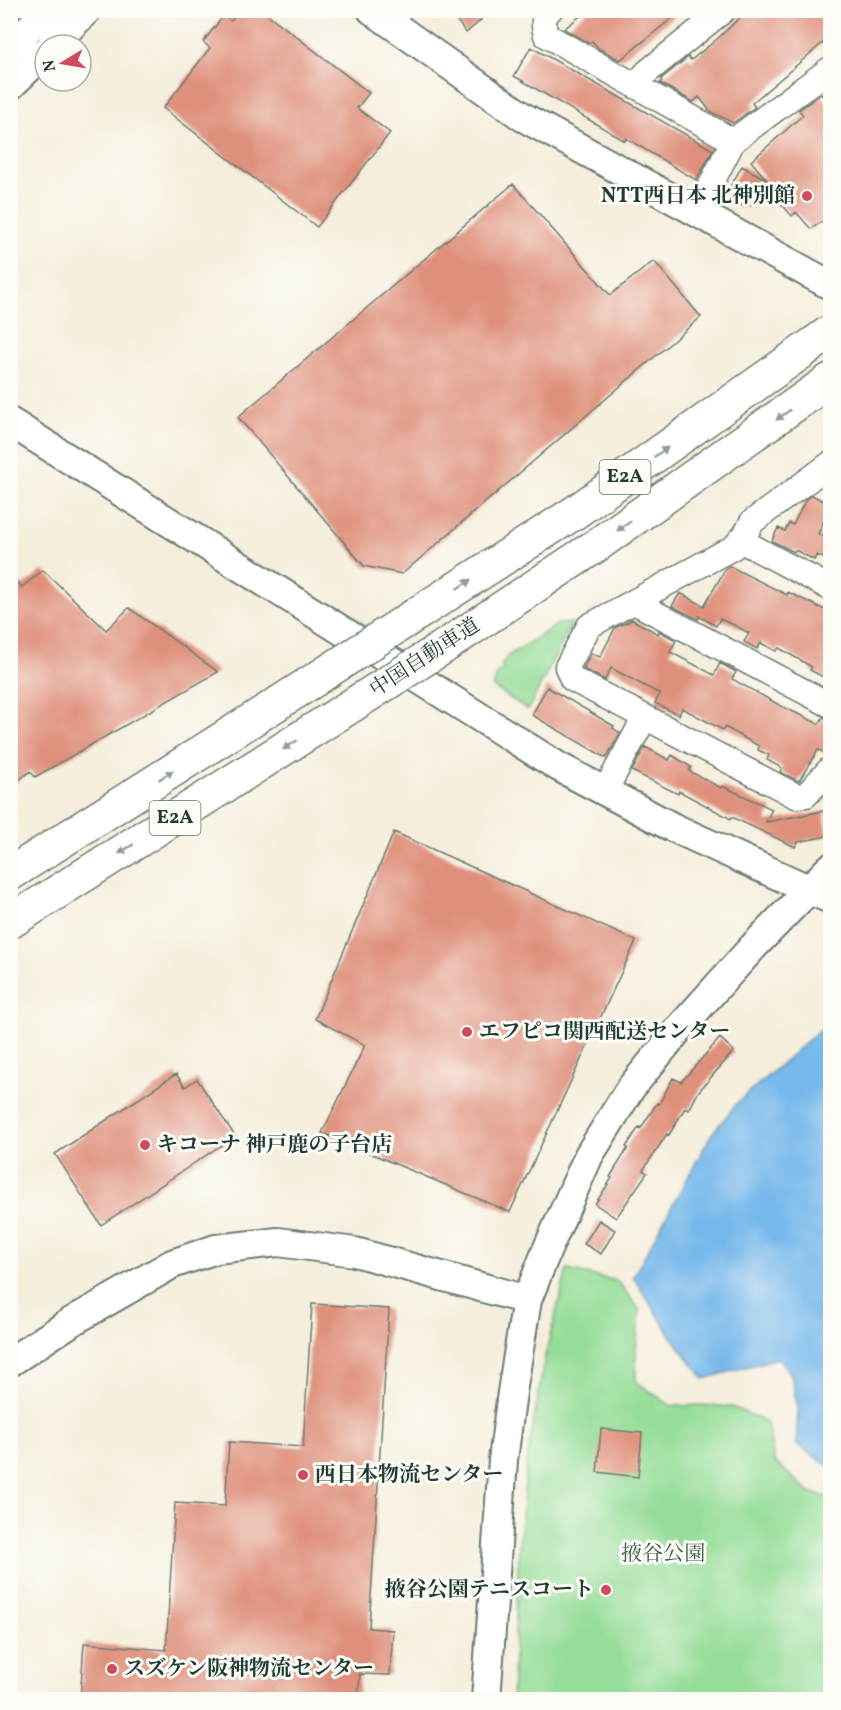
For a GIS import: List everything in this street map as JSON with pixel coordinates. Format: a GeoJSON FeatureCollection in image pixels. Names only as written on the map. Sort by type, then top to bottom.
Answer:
{"type":"FeatureCollection","features":[{"type":"Feature","properties":{"kind":"highway","name":"中国自動車道"},"geometry":{"type":"LineString","coordinates":[[10,874],[574,513],[831,332]]}},
{"type":"Feature","properties":{"kind":"highway","name":"中国自動車道"},"geometry":{"type":"LineString","coordinates":[[10,922],[442,648],[597,545],[831,380]]}},
{"type":"Feature","properties":{"kind":"street"},"geometry":{"type":"LineString","coordinates":[[10,47],[48,10]]}},
{"type":"Feature","properties":{"kind":"street"},"geometry":{"type":"LineString","coordinates":[[64,33],[87,10]]}},
{"type":"Feature","properties":{"kind":"street"},"geometry":{"type":"LineString","coordinates":[[372,10],[524,117],[830,285]]}},
{"type":"Feature","properties":{"kind":"street"},"geometry":{"type":"LineString","coordinates":[[550,10],[543,23],[546,35],[733,141]]}},
{"type":"Feature","properties":{"kind":"street"},"geometry":{"type":"LineString","coordinates":[[635,86],[646,72],[724,10]]}},
{"type":"Feature","properties":{"kind":"street"},"geometry":{"type":"LineString","coordinates":[[10,86],[33,64]]}},
{"type":"Feature","properties":{"kind":"street"},"geometry":{"type":"LineString","coordinates":[[697,212],[733,141],[831,69]]}},
{"type":"Feature","properties":{"kind":"street"},"geometry":{"type":"LineString","coordinates":[[10,422],[559,767],[672,827],[820,894]]}},
{"type":"Feature","properties":{"kind":"street"},"geometry":{"type":"LineString","coordinates":[[826,472],[752,522],[734,547],[589,626],[567,667],[572,679],[796,796],[806,795],[831,769]]}},
{"type":"Feature","properties":{"kind":"street"},"geometry":{"type":"LineString","coordinates":[[740,540],[831,588]]}},
{"type":"Feature","properties":{"kind":"street"},"geometry":{"type":"LineString","coordinates":[[634,602],[831,705]]}},
{"type":"Feature","properties":{"kind":"street"},"geometry":{"type":"LineString","coordinates":[[605,791],[645,717]]}},
{"type":"Feature","properties":{"kind":"street"},"geometry":{"type":"LineString","coordinates":[[486,1700],[489,1631],[503,1460],[527,1300],[546,1250],[589,1155],[630,1089],[687,1021],[772,927],[820,894],[831,868]]}},
{"type":"Feature","properties":{"kind":"street"},"geometry":{"type":"LineString","coordinates":[[10,1362],[70,1322],[172,1264],[216,1249],[278,1242],[355,1252],[527,1300]]}},
{"type":"Feature","properties":{"kind":"green space"},"geometry":{"type":"Polygon","coordinates":[[[572,623],[528,710],[493,687],[498,673],[504,669],[501,665],[508,656],[558,624],[572,623]]]}},
{"type":"Feature","properties":{"kind":"green space","name":"掖谷公園"},"geometry":{"type":"Polygon","coordinates":[[[567,1270],[617,1281],[640,1310],[636,1349],[636,1382],[672,1406],[732,1407],[767,1422],[774,1461],[810,1493],[830,1497],[830,1699],[512,1700],[519,1549],[527,1460],[545,1356],[567,1270]]]}},
{"type":"Feature","properties":{"kind":"water"},"geometry":{"type":"Polygon","coordinates":[[[830,1021],[830,1467],[796,1444],[798,1410],[791,1374],[778,1358],[704,1379],[672,1337],[633,1277],[711,1135],[738,1102],[830,1021]]]}},
{"type":"Feature","properties":{"kind":"building"},"geometry":{"type":"Polygon","coordinates":[[[239,10],[262,10],[369,93],[357,108],[390,133],[317,227],[163,108],[210,48],[203,42],[224,15],[231,21],[239,10]]]}},
{"type":"Feature","properties":{"kind":"building"},"geometry":{"type":"Polygon","coordinates":[[[449,10],[475,10],[481,20],[466,33],[449,10]]]}},
{"type":"Feature","properties":{"kind":"building"},"geometry":{"type":"Polygon","coordinates":[[[588,10],[682,10],[620,60],[598,48],[592,41],[589,43],[564,29],[588,10]]]}},
{"type":"Feature","properties":{"kind":"building"},"geometry":{"type":"Polygon","coordinates":[[[748,10],[831,10],[831,36],[752,103],[755,107],[733,123],[711,112],[699,97],[693,102],[660,83],[661,79],[688,57],[691,60],[716,40],[748,10]]]}},
{"type":"Feature","properties":{"kind":"building"},"geometry":{"type":"Polygon","coordinates":[[[531,47],[713,150],[696,180],[514,76],[531,47]]]}},
{"type":"Feature","properties":{"kind":"building"},"geometry":{"type":"Polygon","coordinates":[[[821,94],[831,106],[831,215],[811,229],[796,212],[792,216],[779,201],[782,198],[773,188],[752,206],[746,203],[744,207],[725,196],[742,166],[767,180],[751,161],[803,115],[799,110],[821,94]]]}},
{"type":"Feature","properties":{"kind":"building"},"geometry":{"type":"Polygon","coordinates":[[[513,184],[610,295],[654,261],[701,317],[402,574],[364,566],[238,417],[513,184]]]}},
{"type":"Feature","properties":{"kind":"building"},"geometry":{"type":"Polygon","coordinates":[[[812,495],[831,505],[818,534],[831,540],[831,550],[826,559],[817,555],[814,560],[772,541],[778,528],[785,531],[789,523],[793,525],[806,499],[812,495]]]}},
{"type":"Feature","properties":{"kind":"building"},"geometry":{"type":"Polygon","coordinates":[[[729,566],[787,595],[788,592],[831,613],[831,681],[810,670],[812,667],[779,648],[776,651],[761,643],[757,649],[744,642],[749,633],[734,625],[720,619],[716,626],[699,616],[698,619],[672,606],[680,593],[704,606],[729,566]]]}},
{"type":"Feature","properties":{"kind":"building"},"geometry":{"type":"Polygon","coordinates":[[[43,570],[106,630],[129,608],[218,672],[35,777],[30,771],[10,788],[10,574],[22,587],[43,570]]]}},
{"type":"Feature","properties":{"kind":"building"},"geometry":{"type":"Polygon","coordinates":[[[631,619],[658,634],[659,631],[676,640],[670,652],[714,675],[720,663],[736,672],[732,679],[781,706],[819,724],[823,717],[831,719],[831,755],[818,750],[799,781],[780,772],[782,768],[767,760],[769,755],[758,750],[759,746],[725,727],[723,730],[682,708],[679,715],[655,703],[660,694],[611,668],[605,680],[583,669],[591,653],[600,657],[615,628],[631,619]]]}},
{"type":"Feature","properties":{"kind":"building"},"geometry":{"type":"Polygon","coordinates":[[[547,687],[614,726],[613,728],[620,733],[606,758],[532,715],[547,687]]]}},
{"type":"Feature","properties":{"kind":"building"},"geometry":{"type":"Polygon","coordinates":[[[645,747],[669,760],[672,755],[691,767],[689,771],[721,788],[722,786],[772,809],[766,822],[824,811],[828,836],[798,842],[795,847],[732,817],[731,819],[679,791],[678,794],[632,771],[645,747]]]}},
{"type":"Feature","properties":{"kind":"building","name":"エフピコ関西配送センター"},"geometry":{"type":"Polygon","coordinates":[[[394,832],[636,941],[510,1212],[322,1133],[365,1045],[315,1019],[394,832]]]}},
{"type":"Feature","properties":{"kind":"building"},"geometry":{"type":"Polygon","coordinates":[[[720,1038],[734,1051],[699,1091],[689,1110],[685,1108],[669,1135],[667,1134],[643,1170],[647,1173],[616,1218],[595,1204],[612,1178],[610,1177],[628,1148],[626,1147],[657,1103],[659,1104],[673,1078],[681,1082],[720,1038]]]}},
{"type":"Feature","properties":{"kind":"building","name":"キコーナ 神戸鹿の子台店"},"geometry":{"type":"Polygon","coordinates":[[[176,1074],[185,1087],[197,1079],[235,1136],[101,1225],[55,1154],[176,1074]]]}},
{"type":"Feature","properties":{"kind":"building"},"geometry":{"type":"Polygon","coordinates":[[[599,1220],[615,1230],[601,1254],[584,1244],[599,1220]]]}},
{"type":"Feature","properties":{"kind":"building","name":"西日本物流センター"},"geometry":{"type":"Polygon","coordinates":[[[312,1304],[389,1309],[369,1628],[393,1630],[390,1675],[360,1674],[358,1700],[80,1700],[84,1643],[166,1650],[175,1503],[225,1506],[229,1442],[303,1447],[312,1304]]]}},
{"type":"Feature","properties":{"kind":"building"},"geometry":{"type":"Polygon","coordinates":[[[601,1429],[642,1433],[638,1477],[597,1472],[601,1429]]]}},
{"type":"Feature","properties":{"kind":"place","name":"NTT西日本 北神別館"},"geometry":{"type":"Point","coordinates":[807,196]}},
{"type":"Feature","properties":{"kind":"place","name":"エフピコ関西配送センター"},"geometry":{"type":"Point","coordinates":[467,1032]}},
{"type":"Feature","properties":{"kind":"place","name":"キコーナ 神戸鹿の子台店"},"geometry":{"type":"Point","coordinates":[145,1145]}},
{"type":"Feature","properties":{"kind":"place","name":"西日本物流センター"},"geometry":{"type":"Point","coordinates":[303,1475]}},
{"type":"Feature","properties":{"kind":"place","name":"掖谷公園テニスコート"},"geometry":{"type":"Point","coordinates":[606,1590]}},
{"type":"Feature","properties":{"kind":"place","name":"スズケン阪神物流センター"},"geometry":{"type":"Point","coordinates":[112,1669]}}]}
